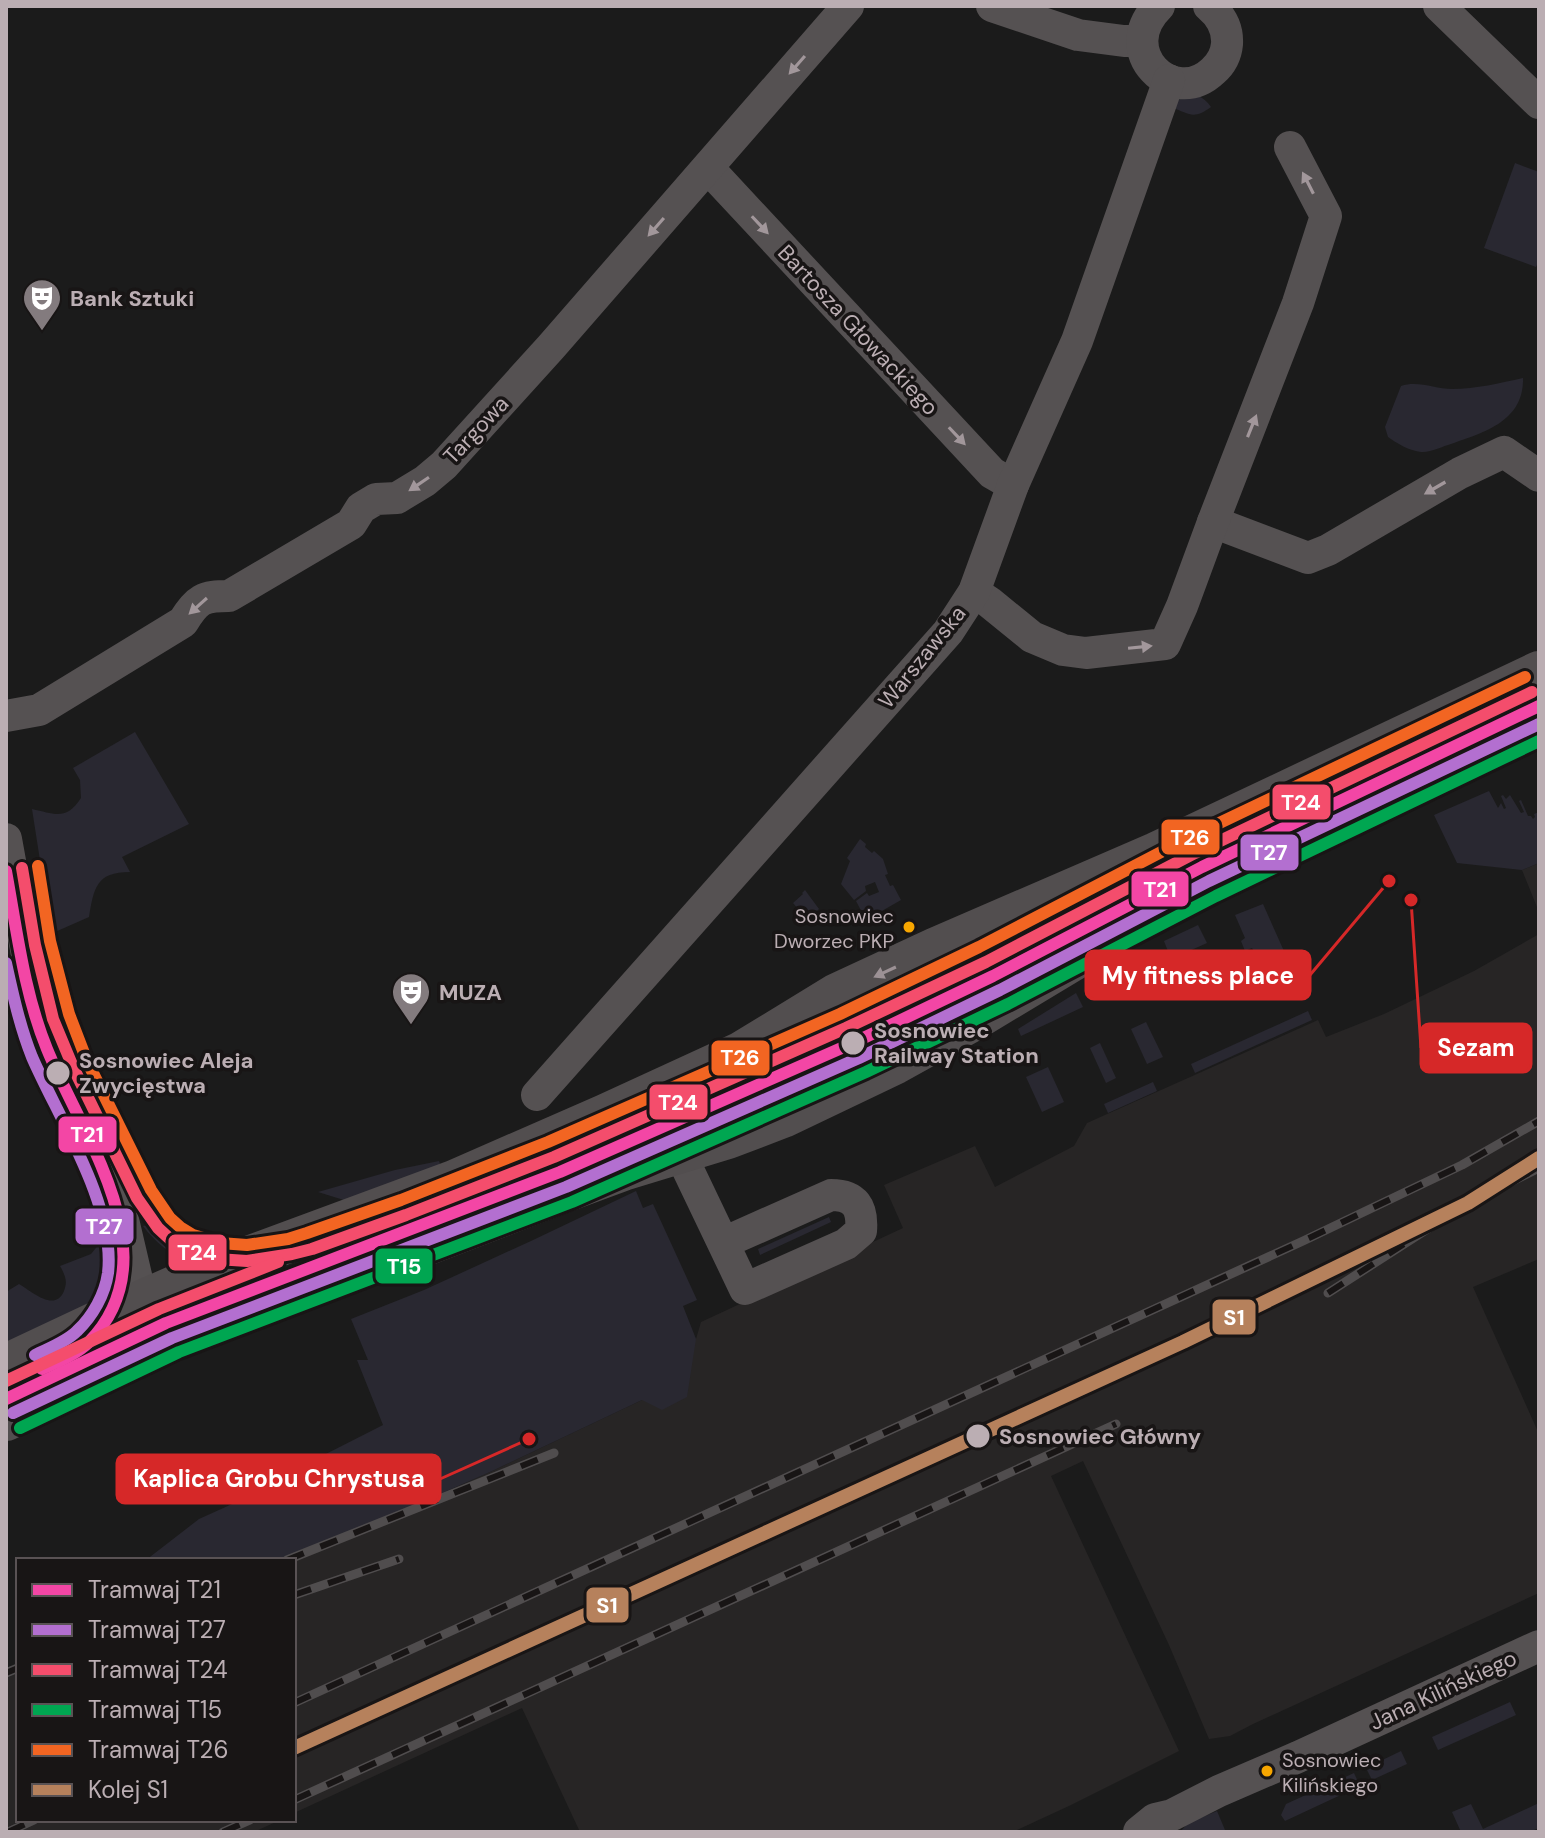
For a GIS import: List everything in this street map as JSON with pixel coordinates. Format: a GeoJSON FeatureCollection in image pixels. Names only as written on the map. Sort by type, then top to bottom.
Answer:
{"type":"FeatureCollection","features":[{"type":"Feature","properties":{"kind":"main road"},"geometry":{"type":"LineString","coordinates":[[6,1365],[221,1266],[454,1181],[605,1115],[742,1052],[837,994],[1156,853],[1539,672]]}},
{"type":"Feature","properties":{"kind":"main road"},"geometry":{"type":"LineString","coordinates":[[6,1420],[213,1322],[586,1184],[783,1117],[896,1063],[970,1022],[1151,913],[1539,726]]}},
{"type":"Feature","properties":{"kind":"street","name":"Targowa"},"geometry":{"type":"LineString","coordinates":[[6,716],[39,710],[183,622],[194,605],[209,596],[229,596],[351,524],[361,508],[376,499],[397,498],[444,465],[526,376],[848,6]]}},
{"type":"Feature","properties":{"kind":"street"},"geometry":{"type":"LineString","coordinates":[[992,6],[1078,35],[1141,41]]}},
{"type":"Feature","properties":{"kind":"street"},"geometry":{"type":"LineString","coordinates":[[1159,6],[1149,15],[1143,28],[1141,41],[1144,53],[1149,65],[1158,74],[1182,83],[1196,82],[1208,76],[1219,65],[1226,51],[1227,35],[1222,20],[1209,6]]}},
{"type":"Feature","properties":{"kind":"street"},"geometry":{"type":"LineString","coordinates":[[1439,6],[1539,103]]}},
{"type":"Feature","properties":{"kind":"street","name":"Warszawska"},"geometry":{"type":"LineString","coordinates":[[537,1095],[948,632],[974,592],[1013,485],[1077,341],[1169,80]]}},
{"type":"Feature","properties":{"kind":"street"},"geometry":{"type":"LineString","coordinates":[[974,592],[1032,637],[1063,650],[1086,653],[1165,644],[1298,303],[1326,216],[1290,147]]}},
{"type":"Feature","properties":{"kind":"street","name":"Bartosza Głowackiego"},"geometry":{"type":"LineString","coordinates":[[708,168],[992,473],[1013,485]]}},
{"type":"Feature","properties":{"kind":"street"},"geometry":{"type":"LineString","coordinates":[[1213,522],[1308,558],[1328,550],[1460,473],[1504,452],[1539,476]]}},
{"type":"Feature","properties":{"kind":"street"},"geometry":{"type":"LineString","coordinates":[[6,839],[35,999],[51,1048],[112,1179],[144,1300]]}},
{"type":"Feature","properties":{"kind":"street"},"geometry":{"type":"LineString","coordinates":[[680,1153],[723,1243]]}},
{"type":"Feature","properties":{"kind":"street","name":"Jana Kilińskiego"},"geometry":{"type":"LineString","coordinates":[[1139,1832],[1155,1819],[1168,1824],[1219,1791],[1539,1646]]}},
{"type":"Feature","properties":{"kind":"shaded area"},"geometry":{"type":"Polygon","coordinates":[[[1185,94],[1200,97],[1211,107],[1195,115],[1171,107],[1185,94]]]}},
{"type":"Feature","properties":{"kind":"shaded area"},"geometry":{"type":"Polygon","coordinates":[[[1515,163],[1539,172],[1539,260],[1536,267],[1484,248],[1515,163]]]}},
{"type":"Feature","properties":{"kind":"shaded area"},"geometry":{"type":"Polygon","coordinates":[[[1523,378],[1522,393],[1510,415],[1477,435],[1425,452],[1408,448],[1388,437],[1385,427],[1401,386],[1414,384],[1461,389],[1523,378]]]}},
{"type":"Feature","properties":{"kind":"shaded area"},"geometry":{"type":"Polygon","coordinates":[[[135,732],[189,824],[122,857],[130,872],[103,879],[95,890],[89,917],[51,931],[32,809],[60,814],[70,810],[81,798],[80,780],[73,768],[135,732]]]}},
{"type":"Feature","properties":{"kind":"shaded area"},"geometry":{"type":"Polygon","coordinates":[[[1489,791],[1498,808],[1501,803],[1506,808],[1501,796],[1506,799],[1510,795],[1521,813],[1524,812],[1521,800],[1528,816],[1533,819],[1534,814],[1539,812],[1539,863],[1522,870],[1457,863],[1434,815],[1489,791]]]}},
{"type":"Feature","properties":{"kind":"shaded area"},"geometry":{"type":"Polygon","coordinates":[[[860,839],[866,844],[865,847],[883,859],[888,874],[885,875],[901,900],[866,920],[856,901],[867,893],[869,896],[879,892],[875,882],[865,886],[866,891],[854,900],[841,884],[850,861],[847,858],[860,839]]]}},
{"type":"Feature","properties":{"kind":"shaded area"},"geometry":{"type":"Polygon","coordinates":[[[1539,863],[1539,912],[1522,870],[1539,863]]]}},
{"type":"Feature","properties":{"kind":"shaded area"},"geometry":{"type":"Polygon","coordinates":[[[805,890],[819,909],[807,923],[793,903],[805,890]]]}},
{"type":"Feature","properties":{"kind":"shaded area"},"geometry":{"type":"Polygon","coordinates":[[[1263,904],[1300,987],[1271,999],[1262,987],[1269,983],[1265,974],[1259,976],[1249,961],[1257,957],[1252,948],[1245,951],[1241,941],[1245,938],[1235,915],[1263,904]]]}},
{"type":"Feature","properties":{"kind":"shaded area"},"geometry":{"type":"Polygon","coordinates":[[[1198,925],[1207,943],[1171,959],[1164,941],[1198,925]]]}},
{"type":"Feature","properties":{"kind":"shaded area"},"geometry":{"type":"Polygon","coordinates":[[[1539,934],[1539,1259],[1473,1287],[1539,1434],[1539,1593],[1230,1736],[1209,1739],[1083,1461],[1051,1476],[1179,1751],[1013,1832],[580,1832],[522,1708],[296,1812],[295,1558],[490,1472],[642,1400],[696,1339],[701,1322],[903,1228],[884,1185],[975,1146],[995,1187],[1074,1146],[1087,1123],[1318,1020],[1326,1037],[1384,1014],[1474,971],[1539,934]]]}},
{"type":"Feature","properties":{"kind":"shaded area"},"geometry":{"type":"Polygon","coordinates":[[[1076,993],[1083,1007],[1021,1036],[1018,1029],[1076,993]]]}},
{"type":"Feature","properties":{"kind":"shaded area"},"geometry":{"type":"Polygon","coordinates":[[[1308,1011],[1312,1020],[1195,1073],[1191,1064],[1308,1011]]]}},
{"type":"Feature","properties":{"kind":"shaded area"},"geometry":{"type":"Polygon","coordinates":[[[1146,1022],[1163,1057],[1147,1064],[1131,1029],[1146,1022]]]}},
{"type":"Feature","properties":{"kind":"shaded area"},"geometry":{"type":"Polygon","coordinates":[[[1100,1043],[1116,1078],[1106,1083],[1090,1048],[1100,1043]]]}},
{"type":"Feature","properties":{"kind":"shaded area"},"geometry":{"type":"Polygon","coordinates":[[[1048,1067],[1064,1102],[1042,1112],[1026,1077],[1048,1067]]]}},
{"type":"Feature","properties":{"kind":"shaded area"},"geometry":{"type":"Polygon","coordinates":[[[1153,1082],[1157,1091],[1108,1113],[1104,1104],[1153,1082]]]}},
{"type":"Feature","properties":{"kind":"shaded area"},"geometry":{"type":"Polygon","coordinates":[[[126,1159],[147,1201],[145,1210],[134,1213],[122,1163],[126,1159]]]}},
{"type":"Feature","properties":{"kind":"shaded area"},"geometry":{"type":"Polygon","coordinates":[[[439,1161],[442,1169],[347,1201],[318,1192],[395,1170],[439,1161]]]}},
{"type":"Feature","properties":{"kind":"shaded area"},"geometry":{"type":"Polygon","coordinates":[[[636,1191],[643,1208],[653,1204],[697,1300],[683,1306],[696,1339],[687,1397],[662,1410],[642,1400],[490,1472],[295,1558],[149,1558],[199,1519],[296,1475],[320,1457],[383,1425],[357,1360],[368,1360],[351,1319],[424,1290],[636,1191]]]}},
{"type":"Feature","properties":{"kind":"shaded area"},"geometry":{"type":"Polygon","coordinates":[[[829,1217],[831,1222],[760,1255],[758,1249],[829,1217]]]}},
{"type":"Feature","properties":{"kind":"shaded area"},"geometry":{"type":"Polygon","coordinates":[[[161,1222],[188,1243],[198,1249],[200,1244],[208,1251],[191,1264],[177,1257],[158,1243],[143,1226],[161,1222]]]}},
{"type":"Feature","properties":{"kind":"shaded area"},"geometry":{"type":"Polygon","coordinates":[[[113,1235],[114,1267],[107,1299],[6,1348],[6,1292],[19,1284],[43,1298],[55,1300],[60,1297],[66,1284],[60,1266],[91,1254],[100,1243],[113,1235]]]}},
{"type":"Feature","properties":{"kind":"shaded area"},"geometry":{"type":"Polygon","coordinates":[[[16,1674],[16,1822],[276,1822],[254,1832],[6,1832],[6,1678],[16,1674]]]}},
{"type":"Feature","properties":{"kind":"shaded area"},"geometry":{"type":"Polygon","coordinates":[[[1510,1702],[1516,1715],[1438,1750],[1432,1737],[1510,1702]]]}},
{"type":"Feature","properties":{"kind":"shaded area"},"geometry":{"type":"Polygon","coordinates":[[[1401,1751],[1407,1764],[1372,1780],[1366,1768],[1401,1751]]]}},
{"type":"Feature","properties":{"kind":"shaded area"},"geometry":{"type":"Polygon","coordinates":[[[1354,1773],[1360,1786],[1285,1821],[1281,1815],[1286,1804],[1354,1773]]]}},
{"type":"Feature","properties":{"kind":"shaded area"},"geometry":{"type":"Polygon","coordinates":[[[1539,1803],[1539,1828],[1529,1832],[1461,1832],[1452,1812],[1471,1804],[1483,1829],[1539,1803]]]}},
{"type":"Feature","properties":{"kind":"shaded area"},"geometry":{"type":"Polygon","coordinates":[[[1217,1811],[1224,1832],[1180,1832],[1188,1823],[1217,1811]]]}},
{"type":"Feature","properties":{"kind":"railway"},"geometry":{"type":"LineString","coordinates":[[296,1702],[1303,1241],[1462,1165],[1539,1121]]}},
{"type":"Feature","properties":{"kind":"railway"},"geometry":{"type":"LineString","coordinates":[[1328,1293],[1468,1203],[1539,1168]]}},
{"type":"Feature","properties":{"kind":"railway"},"geometry":{"type":"LineString","coordinates":[[296,1799],[1116,1424]]}},
{"type":"Feature","properties":{"kind":"railway"},"geometry":{"type":"LineString","coordinates":[[292,1558],[554,1453]]}},
{"type":"Feature","properties":{"kind":"railway"},"geometry":{"type":"LineString","coordinates":[[296,1594],[399,1559]]}},
{"type":"Feature","properties":{"kind":"railway"},"geometry":{"type":"LineString","coordinates":[[6,1673],[16,1669]]}},
{"type":"Feature","properties":{"kind":"railway"},"geometry":{"type":"LineString","coordinates":[[8,1832],[30,1822]]}},
{"type":"Feature","properties":{"kind":"railway"},"geometry":{"type":"LineString","coordinates":[[223,1832],[246,1822]]}},
{"type":"Feature","properties":{"kind":"tram line","name":"T26"},"geometry":{"type":"LineString","coordinates":[[38,866],[50,941],[69,1014],[87,1061],[151,1190],[170,1218],[193,1235],[220,1243],[247,1245],[288,1239],[401,1200],[548,1142],[840,1014],[979,947],[1188,838],[1525,677]]}},
{"type":"Feature","properties":{"kind":"tram line","name":"T24"},"geometry":{"type":"LineString","coordinates":[[22,868],[35,945],[53,1019],[137,1198],[158,1228],[171,1240],[217,1259],[247,1261],[312,1249],[406,1215],[554,1157],[846,1028],[986,962],[1195,853],[1532,692]]}},
{"type":"Feature","properties":{"kind":"tram line","name":"T21"},"geometry":{"type":"LineString","coordinates":[[6,1399],[166,1323],[560,1172],[853,1043],[993,976],[1202,867],[1539,706]]}},
{"type":"Feature","properties":{"kind":"tram line","name":"T27"},"geometry":{"type":"LineString","coordinates":[[13,1413],[172,1338],[566,1187],[859,1058],[1000,990],[1209,881],[1539,724]]}},
{"type":"Feature","properties":{"kind":"tram line","name":"T15"},"geometry":{"type":"LineString","coordinates":[[20,1428],[179,1352],[572,1202],[866,1072],[1008,1004],[1216,896],[1539,741]]}},
{"type":"Feature","properties":{"kind":"tram line","name":"T21"},"geometry":{"type":"LineString","coordinates":[[6,871],[22,962],[39,1028],[98,1157],[113,1196],[122,1234],[123,1272],[113,1308],[89,1342],[42,1369]]}},
{"type":"Feature","properties":{"kind":"tram line","name":"T27"},"geometry":{"type":"LineString","coordinates":[[6,963],[28,1046],[83,1162],[103,1219],[108,1247],[108,1273],[93,1312],[73,1335],[35,1355]]}},
{"type":"Feature","properties":{"kind":"tram line","name":"T24"},"geometry":{"type":"LineString","coordinates":[[6,1381],[159,1309],[278,1262]]}},
{"type":"Feature","properties":{"kind":"rail line","name":"S1"},"geometry":{"type":"LineString","coordinates":[[296,1747],[1183,1342],[1468,1203],[1539,1158]]}},
{"type":"Feature","properties":{"kind":"place","name":"Bank Sztuki"},"geometry":{"type":"Point","coordinates":[42,332]}},
{"type":"Feature","properties":{"kind":"place","name":"My fitness place"},"geometry":{"type":"Point","coordinates":[1389,881]}},
{"type":"Feature","properties":{"kind":"place","name":"Sezam"},"geometry":{"type":"Point","coordinates":[1411,900]}},
{"type":"Feature","properties":{"kind":"place","name":"Sosnowiec Dworzec PKP"},"geometry":{"type":"Point","coordinates":[909,927]}},
{"type":"Feature","properties":{"kind":"place","name":"MUZA"},"geometry":{"type":"Point","coordinates":[411,1026]}},
{"type":"Feature","properties":{"kind":"place","name":"Sosnowiec Railway Station"},"geometry":{"type":"Point","coordinates":[853,1043]}},
{"type":"Feature","properties":{"kind":"place","name":"Sosnowiec Aleja Zwycięstwa"},"geometry":{"type":"Point","coordinates":[58,1073]}},
{"type":"Feature","properties":{"kind":"place","name":"Sosnowiec Główny"},"geometry":{"type":"Point","coordinates":[978,1436]}},
{"type":"Feature","properties":{"kind":"place","name":"Kaplica Grobu Chrystusa"},"geometry":{"type":"Point","coordinates":[529,1439]}},
{"type":"Feature","properties":{"kind":"place","name":"Sosnowiec Kilińskiego"},"geometry":{"type":"Point","coordinates":[1267,1771]}}]}
